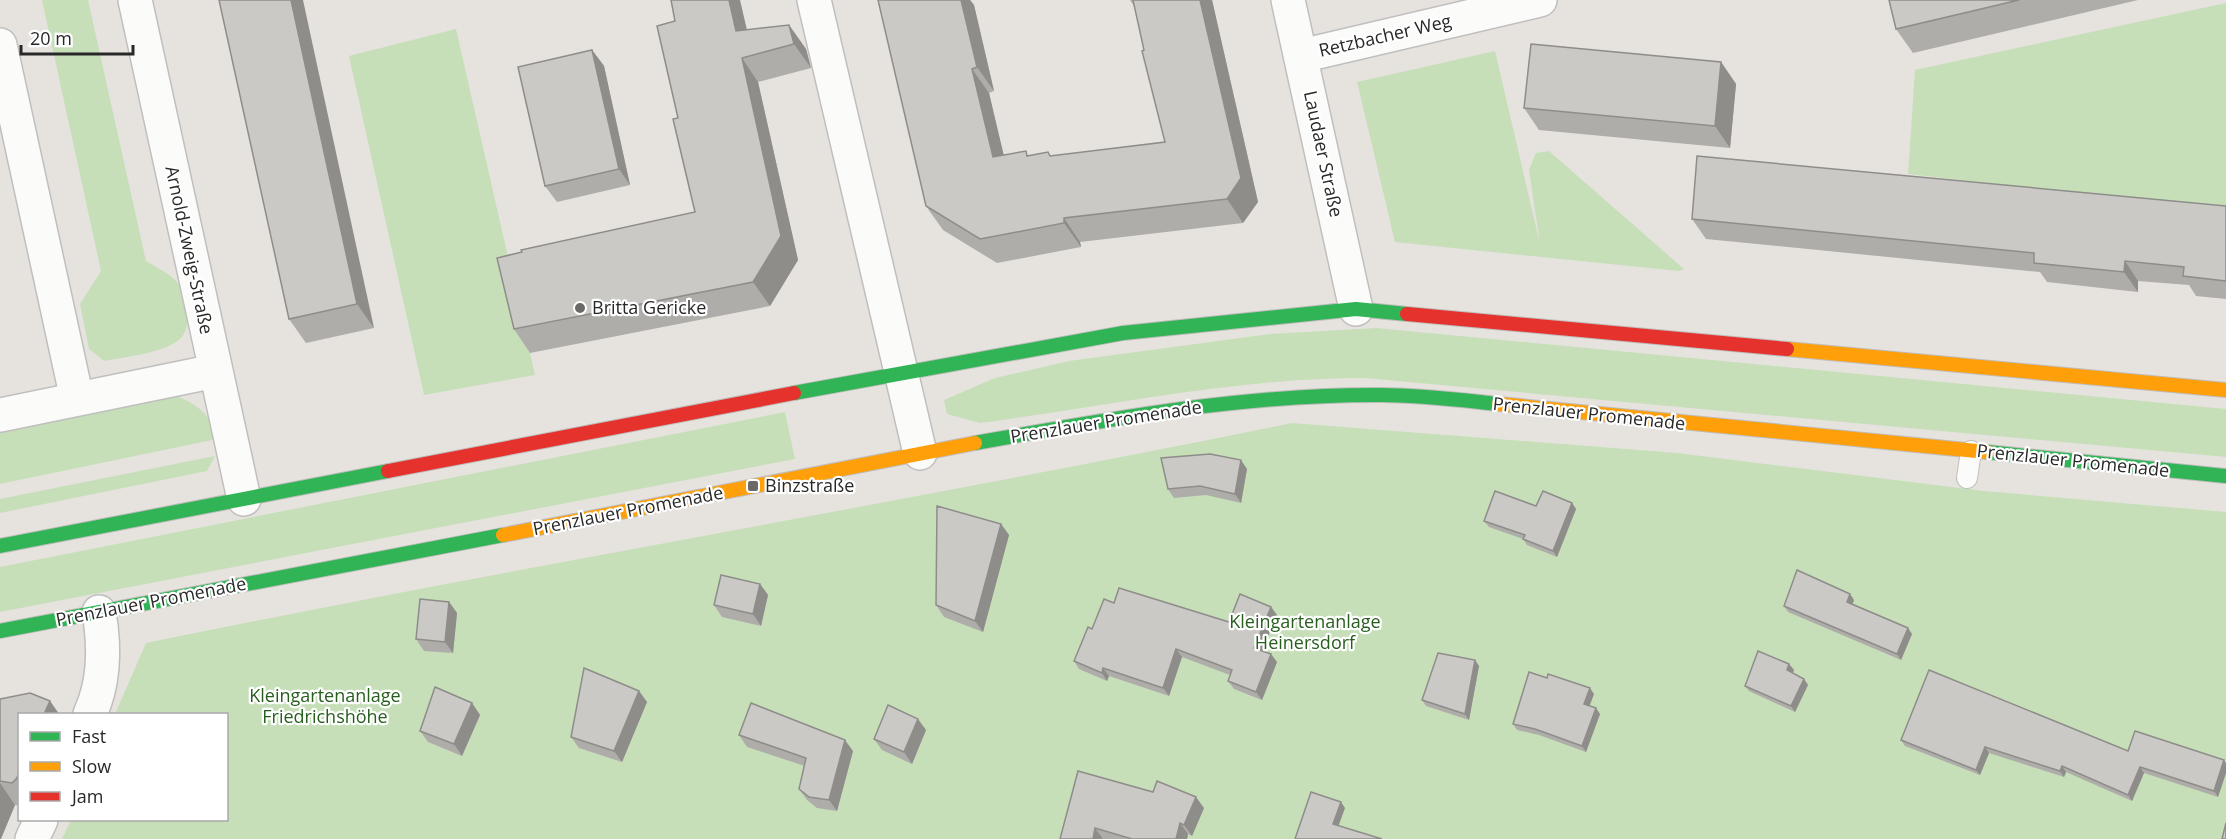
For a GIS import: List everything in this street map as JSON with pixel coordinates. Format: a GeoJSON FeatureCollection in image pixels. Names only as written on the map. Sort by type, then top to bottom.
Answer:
{"type":"FeatureCollection","features":[{"type":"Feature","properties":{"kind":"main road"},"geometry":{"type":"LineString","coordinates":[[0,546],[902,372],[1123,333],[1356,309],[2226,390]]}},
{"type":"Feature","properties":{"kind":"main road","name":"Prenzlauer Promenade"},"geometry":{"type":"LineString","coordinates":[[0,631],[920,453],[1211,406],[1360,394],[1416,396],[2226,476]]}},
{"type":"Feature","properties":{"kind":"street","name":"Arnold-Zweig-Straße"},"geometry":{"type":"LineString","coordinates":[[135,0],[244,499]]}},
{"type":"Feature","properties":{"kind":"street"},"geometry":{"type":"LineString","coordinates":[[814,0],[920,453]]}},
{"type":"Feature","properties":{"kind":"street","name":"Laudaer Straße"},"geometry":{"type":"LineString","coordinates":[[1288,0],[1356,309]]}},
{"type":"Feature","properties":{"kind":"street","name":"Retzbacher Weg"},"geometry":{"type":"LineString","coordinates":[[1301,56],[1540,0]]}},
{"type":"Feature","properties":{"kind":"street"},"geometry":{"type":"LineString","coordinates":[[0,45],[77,399]]}},
{"type":"Feature","properties":{"kind":"street"},"geometry":{"type":"LineString","coordinates":[[0,415],[215,370]]}},
{"type":"Feature","properties":{"kind":"street"},"geometry":{"type":"LineString","coordinates":[[90,713],[99,696],[104,644],[99,612]]}},
{"type":"Feature","properties":{"kind":"street"},"geometry":{"type":"LineString","coordinates":[[32,839],[40,821]]}},
{"type":"Feature","properties":{"kind":"lane"},"geometry":{"type":"LineString","coordinates":[[1967,478],[1971,452]]}},
{"type":"Feature","properties":{"kind":"green space"},"geometry":{"type":"Polygon","coordinates":[[[42,0],[88,0],[146,261],[177,282],[186,302],[187,319],[184,334],[173,344],[164,348],[104,361],[89,349],[80,304],[101,271],[42,0]]]}},
{"type":"Feature","properties":{"kind":"green space"},"geometry":{"type":"Polygon","coordinates":[[[2226,3],[2226,210],[1908,174],[1915,70],[2226,3]]]}},
{"type":"Feature","properties":{"kind":"green space"},"geometry":{"type":"Polygon","coordinates":[[[456,29],[535,375],[424,395],[349,56],[456,29]]]}},
{"type":"Feature","properties":{"kind":"green space"},"geometry":{"type":"Polygon","coordinates":[[[1495,51],[1540,244],[1529,170],[1536,153],[1549,151],[1684,269],[1679,271],[1395,242],[1357,82],[1495,51]]]}},
{"type":"Feature","properties":{"kind":"green space"},"geometry":{"type":"Polygon","coordinates":[[[1376,328],[2226,409],[2226,457],[1364,378],[1316,379],[1220,388],[980,423],[947,414],[944,400],[995,378],[1069,361],[1270,334],[1376,328]]]}},
{"type":"Feature","properties":{"kind":"green space"},"geometry":{"type":"Polygon","coordinates":[[[174,395],[202,411],[212,423],[217,439],[0,484],[0,427],[174,395]]]}},
{"type":"Feature","properties":{"kind":"green space"},"geometry":{"type":"Polygon","coordinates":[[[785,412],[795,459],[0,612],[0,567],[785,412]]]}},
{"type":"Feature","properties":{"kind":"green space","name":"Kleingartenanlage Heinersdorf"},"geometry":{"type":"Polygon","coordinates":[[[1292,423],[1677,453],[1984,491],[2226,512],[2226,839],[62,839],[71,821],[228,821],[228,713],[115,713],[146,643],[1292,423]]]}},
{"type":"Feature","properties":{"kind":"green space"},"geometry":{"type":"Polygon","coordinates":[[[215,456],[207,471],[0,513],[0,499],[215,456]]]}},
{"type":"Feature","properties":{"kind":"building"},"geometry":{"type":"Polygon","coordinates":[[[219,0],[291,0],[357,304],[289,319],[219,0]]]}},
{"type":"Feature","properties":{"kind":"building"},"geometry":{"type":"Polygon","coordinates":[[[671,0],[729,0],[736,31],[789,25],[794,44],[742,58],[781,236],[753,282],[514,329],[497,258],[522,252],[521,250],[695,212],[673,119],[678,118],[657,26],[675,21],[671,0]]]}},
{"type":"Feature","properties":{"kind":"building"},"geometry":{"type":"Polygon","coordinates":[[[878,0],[961,0],[977,67],[972,69],[993,157],[1026,151],[1027,156],[1048,152],[1050,156],[1165,142],[1142,51],[1144,50],[1133,0],[1200,0],[1241,178],[1227,199],[1064,218],[1064,223],[980,239],[926,206],[878,0]]]}},
{"type":"Feature","properties":{"kind":"building"},"geometry":{"type":"Polygon","coordinates":[[[1889,0],[2019,0],[1896,29],[1889,0]]]}},
{"type":"Feature","properties":{"kind":"building"},"geometry":{"type":"Polygon","coordinates":[[[1531,44],[1721,62],[1715,126],[1524,108],[1531,44]]]}},
{"type":"Feature","properties":{"kind":"building"},"geometry":{"type":"Polygon","coordinates":[[[592,50],[619,169],[545,186],[518,67],[592,50]]]}},
{"type":"Feature","properties":{"kind":"building"},"geometry":{"type":"Polygon","coordinates":[[[1697,156],[2226,206],[2226,281],[2183,276],[2184,267],[2125,261],[2124,272],[2034,263],[2034,253],[1692,219],[1697,156]]]}},
{"type":"Feature","properties":{"kind":"building"},"geometry":{"type":"Polygon","coordinates":[[[1210,454],[1241,460],[1235,494],[1200,486],[1168,489],[1161,458],[1210,454]]]}},
{"type":"Feature","properties":{"kind":"building"},"geometry":{"type":"Polygon","coordinates":[[[1495,491],[1536,506],[1543,491],[1572,503],[1553,551],[1523,539],[1525,535],[1484,521],[1495,491]]]}},
{"type":"Feature","properties":{"kind":"building"},"geometry":{"type":"Polygon","coordinates":[[[937,506],[1001,524],[975,621],[936,605],[937,506]]]}},
{"type":"Feature","properties":{"kind":"building"},"geometry":{"type":"Polygon","coordinates":[[[1797,570],[1850,594],[1847,602],[1908,628],[1897,654],[1784,606],[1797,570]]]}},
{"type":"Feature","properties":{"kind":"building"},"geometry":{"type":"Polygon","coordinates":[[[721,575],[760,584],[753,614],[714,605],[721,575]]]}},
{"type":"Feature","properties":{"kind":"building"},"geometry":{"type":"Polygon","coordinates":[[[1119,588],[1229,622],[1240,594],[1271,607],[1254,648],[1271,654],[1256,692],[1228,681],[1232,670],[1176,649],[1163,688],[1103,668],[1102,673],[1074,661],[1088,627],[1092,629],[1104,599],[1114,603],[1119,588]]]}},
{"type":"Feature","properties":{"kind":"building"},"geometry":{"type":"Polygon","coordinates":[[[420,599],[449,602],[445,642],[416,639],[420,599]]]}},
{"type":"Feature","properties":{"kind":"building"},"geometry":{"type":"Polygon","coordinates":[[[1758,651],[1789,664],[1787,670],[1804,679],[1791,706],[1745,686],[1758,651]]]}},
{"type":"Feature","properties":{"kind":"building"},"geometry":{"type":"Polygon","coordinates":[[[1438,653],[1475,660],[1465,714],[1422,700],[1438,653]]]}},
{"type":"Feature","properties":{"kind":"building"},"geometry":{"type":"Polygon","coordinates":[[[584,668],[639,691],[614,751],[571,737],[584,668]]]}},
{"type":"Feature","properties":{"kind":"building"},"geometry":{"type":"Polygon","coordinates":[[[1929,670],[2128,751],[2135,731],[2224,760],[2214,791],[2140,767],[2128,795],[2062,766],[2060,771],[1985,747],[1976,770],[1901,740],[1929,670]]]}},
{"type":"Feature","properties":{"kind":"building"},"geometry":{"type":"Polygon","coordinates":[[[1529,672],[1547,678],[1548,674],[1590,688],[1584,704],[1596,708],[1582,746],[1535,729],[1513,724],[1529,672]]]}},
{"type":"Feature","properties":{"kind":"building"},"geometry":{"type":"Polygon","coordinates":[[[435,687],[472,703],[454,744],[420,731],[435,687]]]}},
{"type":"Feature","properties":{"kind":"building"},"geometry":{"type":"Polygon","coordinates":[[[30,693],[50,701],[44,713],[18,713],[18,776],[12,783],[0,781],[0,699],[30,693]]]}},
{"type":"Feature","properties":{"kind":"building"},"geometry":{"type":"Polygon","coordinates":[[[751,703],[845,740],[829,800],[809,797],[799,789],[806,758],[739,735],[751,703]]]}},
{"type":"Feature","properties":{"kind":"building"},"geometry":{"type":"Polygon","coordinates":[[[888,705],[918,719],[904,752],[874,739],[888,705]]]}},
{"type":"Feature","properties":{"kind":"building"},"geometry":{"type":"Polygon","coordinates":[[[1078,771],[1153,792],[1157,781],[1196,797],[1184,825],[1180,823],[1176,839],[1132,839],[1095,828],[1093,839],[1060,839],[1078,771]]]}},
{"type":"Feature","properties":{"kind":"building"},"geometry":{"type":"Polygon","coordinates":[[[1311,792],[1341,802],[1333,824],[1382,839],[1295,839],[1311,792]]]}},
{"type":"Feature","properties":{"kind":"building"},"geometry":{"type":"Polygon","coordinates":[[[2226,823],[2226,839],[2222,839],[2226,823]]]}},
{"type":"Feature","properties":{"kind":"traffic: fast"},"geometry":{"type":"LineString","coordinates":[[794,393],[1123,333],[1356,309],[1407,314]]}},
{"type":"Feature","properties":{"kind":"traffic: fast"},"geometry":{"type":"LineString","coordinates":[[975,443],[1126,417],[1228,403],[1279,399],[1396,395],[1499,404]]}},
{"type":"Feature","properties":{"kind":"traffic: fast"},"geometry":{"type":"LineString","coordinates":[[1987,452],[2226,476]]}},
{"type":"Feature","properties":{"kind":"traffic: fast"},"geometry":{"type":"LineString","coordinates":[[0,546],[388,471]]}},
{"type":"Feature","properties":{"kind":"traffic: fast"},"geometry":{"type":"LineString","coordinates":[[0,631],[503,535]]}},
{"type":"Feature","properties":{"kind":"traffic: slow"},"geometry":{"type":"LineString","coordinates":[[1787,349],[2226,390]]}},
{"type":"Feature","properties":{"kind":"traffic: slow"},"geometry":{"type":"LineString","coordinates":[[1499,404],[1987,452]]}},
{"type":"Feature","properties":{"kind":"traffic: slow"},"geometry":{"type":"LineString","coordinates":[[503,535],[975,443]]}},
{"type":"Feature","properties":{"kind":"traffic: jam"},"geometry":{"type":"LineString","coordinates":[[1407,314],[1787,349]]}},
{"type":"Feature","properties":{"kind":"traffic: jam"},"geometry":{"type":"LineString","coordinates":[[388,471],[794,393]]}},
{"type":"Feature","properties":{"kind":"place","name":"Britta Gericke"},"geometry":{"type":"Point","coordinates":[580,308]}},
{"type":"Feature","properties":{"kind":"place","name":"Binzstraße"},"geometry":{"type":"Point","coordinates":[753,486]}},
{"type":"Feature","properties":{"kind":"park label","name":"Kleingartenanlage Friedrichshöhe"},"geometry":{"type":"Point","coordinates":[325,706]}}]}
